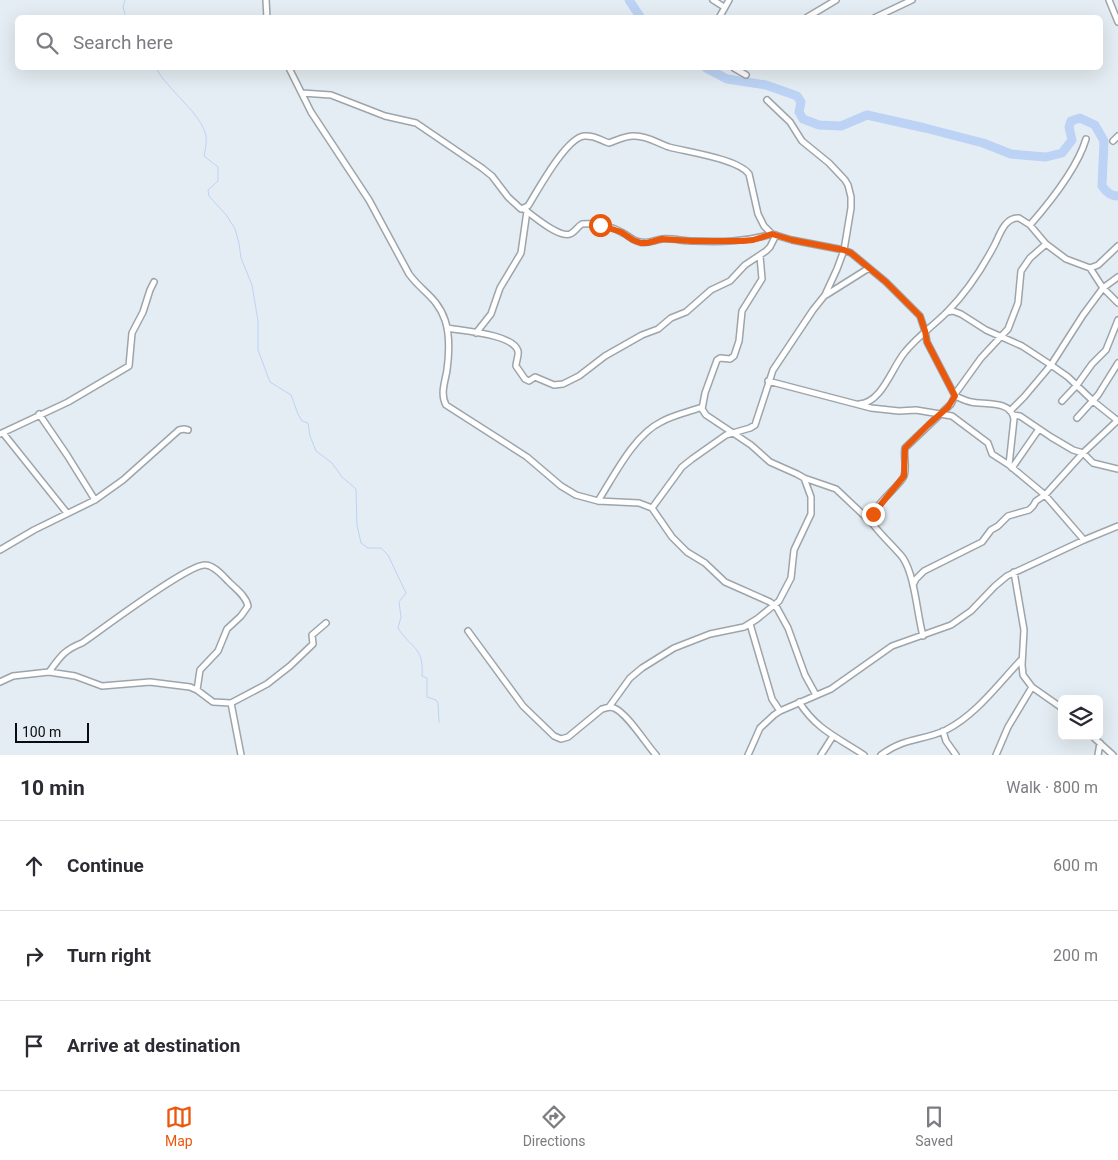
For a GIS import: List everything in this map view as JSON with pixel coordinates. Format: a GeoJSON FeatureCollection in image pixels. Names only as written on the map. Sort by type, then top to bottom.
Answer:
{"type":"FeatureCollection","features":[{"type":"Feature","properties":{"kind":"street"},"geometry":{"type":"LineString","coordinates":[[266,0],[267,15]]}},
{"type":"Feature","properties":{"kind":"street"},"geometry":{"type":"LineString","coordinates":[[713,0],[724,7]]}},
{"type":"Feature","properties":{"kind":"street"},"geometry":{"type":"LineString","coordinates":[[720,15],[729,0]]}},
{"type":"Feature","properties":{"kind":"street"},"geometry":{"type":"LineString","coordinates":[[811,15],[836,0]]}},
{"type":"Feature","properties":{"kind":"street"},"geometry":{"type":"LineString","coordinates":[[896,0],[898,7]]}},
{"type":"Feature","properties":{"kind":"street"},"geometry":{"type":"LineString","coordinates":[[881,15],[912,0]]}},
{"type":"Feature","properties":{"kind":"street"},"geometry":{"type":"LineString","coordinates":[[1109,0],[1118,22]]}},
{"type":"Feature","properties":{"kind":"street"},"geometry":{"type":"LineString","coordinates":[[289,70],[311,112],[369,200],[409,274],[415,283],[430,295],[439,306],[447,328],[448,361],[443,396],[446,405],[527,457],[567,490],[576,495],[598,501],[639,504],[652,508],[672,537],[687,552],[701,559],[725,582],[775,606],[788,628],[805,674],[816,695]]}},
{"type":"Feature","properties":{"kind":"street"},"geometry":{"type":"LineString","coordinates":[[737,70],[746,75]]}},
{"type":"Feature","properties":{"kind":"street"},"geometry":{"type":"LineString","coordinates":[[302,93],[331,95],[385,116],[422,126],[436,138],[492,176],[516,206],[525,210],[545,225],[564,234],[570,234],[582,224],[596,224],[621,232],[641,243],[662,239],[742,241],[774,234]]}},
{"type":"Feature","properties":{"kind":"street"},"geometry":{"type":"LineString","coordinates":[[652,508],[682,468],[692,459],[732,433],[755,425],[768,382],[779,358],[825,295],[844,250],[851,208],[848,185],[829,162],[802,141],[790,122],[767,100]]}},
{"type":"Feature","properties":{"kind":"street"},"geometry":{"type":"LineString","coordinates":[[476,333],[491,314],[500,288],[522,254],[525,210],[564,150],[582,136],[596,136],[610,143],[625,137],[643,136],[667,146],[726,161],[746,170],[752,182],[758,214],[764,226],[774,234],[792,240],[851,253],[886,282],[920,316],[927,342],[955,395],[971,402],[1002,406],[1073,450],[1083,453],[1093,463],[1118,470]]}},
{"type":"Feature","properties":{"kind":"street"},"geometry":{"type":"LineString","coordinates":[[1113,141],[1118,136]]}},
{"type":"Feature","properties":{"kind":"street"},"geometry":{"type":"LineString","coordinates":[[1030,225],[1052,198],[1075,163],[1083,150],[1086,139]]}},
{"type":"Feature","properties":{"kind":"street"},"geometry":{"type":"LineString","coordinates":[[859,404],[867,403],[875,397],[904,353],[947,312],[972,283],[1007,223],[1013,218],[1019,218],[1030,225],[1046,244],[1066,259],[1090,268],[1098,266],[1118,246]]}},
{"type":"Feature","properties":{"kind":"street"},"geometry":{"type":"LineString","coordinates":[[447,328],[502,338],[513,343],[518,352],[516,366],[525,379],[529,381],[535,377],[551,384],[563,384],[579,376],[605,356],[642,335],[658,329],[671,318],[686,312],[707,292],[730,282],[745,265],[770,247],[774,234]]}},
{"type":"Feature","properties":{"kind":"street"},"geometry":{"type":"LineString","coordinates":[[872,523],[873,514],[904,476],[905,448],[951,404],[955,395],[981,358],[1002,337],[1012,322],[1018,303],[1021,271],[1030,258],[1046,244]]}},
{"type":"Feature","properties":{"kind":"street"},"geometry":{"type":"LineString","coordinates":[[760,256],[762,279],[742,311],[741,333],[734,356],[730,359],[720,358],[717,360],[702,407],[706,414],[751,444],[770,462],[804,478],[836,489],[872,523],[903,558],[913,586],[923,636]]}},
{"type":"Feature","properties":{"kind":"street"},"geometry":{"type":"LineString","coordinates":[[825,295],[869,268]]}},
{"type":"Feature","properties":{"kind":"street"},"geometry":{"type":"LineString","coordinates":[[1090,268],[1103,288],[1118,303]]}},
{"type":"Feature","properties":{"kind":"street"},"geometry":{"type":"LineString","coordinates":[[1011,467],[1012,413],[1052,364],[1082,316],[1103,288],[1118,277]]}},
{"type":"Feature","properties":{"kind":"street"},"geometry":{"type":"LineString","coordinates":[[67,513],[1,433],[68,402],[129,366],[132,333],[144,312],[154,282]]}},
{"type":"Feature","properties":{"kind":"street"},"geometry":{"type":"LineString","coordinates":[[913,586],[916,579],[924,571],[982,542],[991,530],[1008,516],[1029,510],[1083,453],[1118,420],[1093,402],[1077,385],[1052,364],[1022,346],[986,330],[961,314],[954,311],[947,312]]}},
{"type":"Feature","properties":{"kind":"street"},"geometry":{"type":"LineString","coordinates":[[1062,401],[1106,350],[1118,320]]}},
{"type":"Feature","properties":{"kind":"street"},"geometry":{"type":"LineString","coordinates":[[1077,418],[1093,402],[1118,363]]}},
{"type":"Feature","properties":{"kind":"street"},"geometry":{"type":"LineString","coordinates":[[768,382],[881,410],[916,410],[956,418],[988,443],[992,454],[1045,495],[1084,540]]}},
{"type":"Feature","properties":{"kind":"street"},"geometry":{"type":"LineString","coordinates":[[598,501],[627,456],[648,432],[662,421],[702,407]]}},
{"type":"Feature","properties":{"kind":"street"},"geometry":{"type":"LineString","coordinates":[[39,414],[95,500]]}},
{"type":"Feature","properties":{"kind":"street"},"geometry":{"type":"LineString","coordinates":[[0,550],[34,530],[95,500],[123,480],[180,430],[184,428],[188,430]]}},
{"type":"Feature","properties":{"kind":"street"},"geometry":{"type":"LineString","coordinates":[[1011,467],[1040,430]]}},
{"type":"Feature","properties":{"kind":"street"},"geometry":{"type":"LineString","coordinates":[[609,707],[630,678],[642,668],[674,648],[710,634],[750,624],[775,606],[791,578],[796,542],[811,514],[811,497],[804,478]]}},
{"type":"Feature","properties":{"kind":"street"},"geometry":{"type":"LineString","coordinates":[[748,755],[760,728],[780,710],[831,689],[892,646],[907,639],[923,636],[951,625],[962,618],[995,586],[1014,572],[1118,526]]}},
{"type":"Feature","properties":{"kind":"street"},"geometry":{"type":"LineString","coordinates":[[49,672],[63,652],[82,643],[186,572],[204,564],[222,575],[244,597],[248,606],[241,616],[227,629],[218,651],[200,670],[197,690]]}},
{"type":"Feature","properties":{"kind":"street"},"geometry":{"type":"LineString","coordinates":[[1014,572],[1024,630],[1023,675],[1032,687],[1058,705]]}},
{"type":"Feature","properties":{"kind":"street"},"geometry":{"type":"LineString","coordinates":[[0,682],[13,676],[49,672],[75,676],[102,686],[150,682],[171,684],[197,690],[213,702],[231,704],[258,690],[278,676],[302,652],[313,644],[312,635],[326,624]]}},
{"type":"Feature","properties":{"kind":"street"},"geometry":{"type":"LineString","coordinates":[[750,624],[772,699],[780,710]]}},
{"type":"Feature","properties":{"kind":"street"},"geometry":{"type":"LineString","coordinates":[[468,631],[523,706],[554,736],[561,739],[568,737],[602,709],[609,707],[618,710],[626,718],[656,755]]}},
{"type":"Feature","properties":{"kind":"street"},"geometry":{"type":"LineString","coordinates":[[881,755],[906,741],[943,731],[973,712],[1022,659]]}},
{"type":"Feature","properties":{"kind":"street"},"geometry":{"type":"LineString","coordinates":[[996,755],[1008,727],[1032,687]]}},
{"type":"Feature","properties":{"kind":"street"},"geometry":{"type":"LineString","coordinates":[[799,702],[814,722],[864,755]]}},
{"type":"Feature","properties":{"kind":"street"},"geometry":{"type":"LineString","coordinates":[[231,704],[242,755]]}},
{"type":"Feature","properties":{"kind":"street"},"geometry":{"type":"LineString","coordinates":[[943,731],[946,742],[956,755]]}},
{"type":"Feature","properties":{"kind":"street"},"geometry":{"type":"LineString","coordinates":[[821,755],[833,736]]}},
{"type":"Feature","properties":{"kind":"street"},"geometry":{"type":"LineString","coordinates":[[1097,740],[1113,755]]}},
{"type":"Feature","properties":{"kind":"street"},"geometry":{"type":"LineString","coordinates":[[1098,755],[1100,743]]}},
{"type":"Feature","properties":{"kind":"waterway"},"geometry":{"type":"LineString","coordinates":[[125,0],[123,7],[125,15]]}},
{"type":"Feature","properties":{"kind":"waterway"},"geometry":{"type":"LineString","coordinates":[[629,0],[639,15]]}},
{"type":"Feature","properties":{"kind":"waterway"},"geometry":{"type":"LineString","coordinates":[[157,70],[198,120],[206,137],[204,156],[218,167],[218,181],[208,190],[209,196],[227,216],[235,229],[241,258],[252,285],[258,321],[258,350],[270,382],[291,395],[302,421],[308,423],[310,436],[316,451],[332,463],[342,477],[356,489],[357,525],[361,543],[368,548],[381,548],[388,555],[406,593],[399,602],[401,617],[398,628],[419,653],[422,676],[427,678],[427,697],[436,700],[438,703],[439,722]]}},
{"type":"Feature","properties":{"kind":"waterway"},"geometry":{"type":"LineString","coordinates":[[710,70],[727,79],[766,85],[797,96],[801,102],[799,112],[803,119],[819,125],[841,126],[867,115],[983,143],[1011,154],[1046,157],[1062,153],[1072,140],[1069,127],[1071,121],[1080,118],[1095,125],[1104,141],[1102,186],[1109,193],[1118,196]]}},
{"type":"Feature","properties":{"kind":"route"},"geometry":{"type":"LineString","coordinates":[[600,225],[621,232],[641,243],[662,239],[742,241],[753,240],[772,234],[792,240],[844,250],[858,258],[886,282],[920,316],[927,342],[955,396],[948,407],[905,448],[904,476],[873,514]]}}]}
